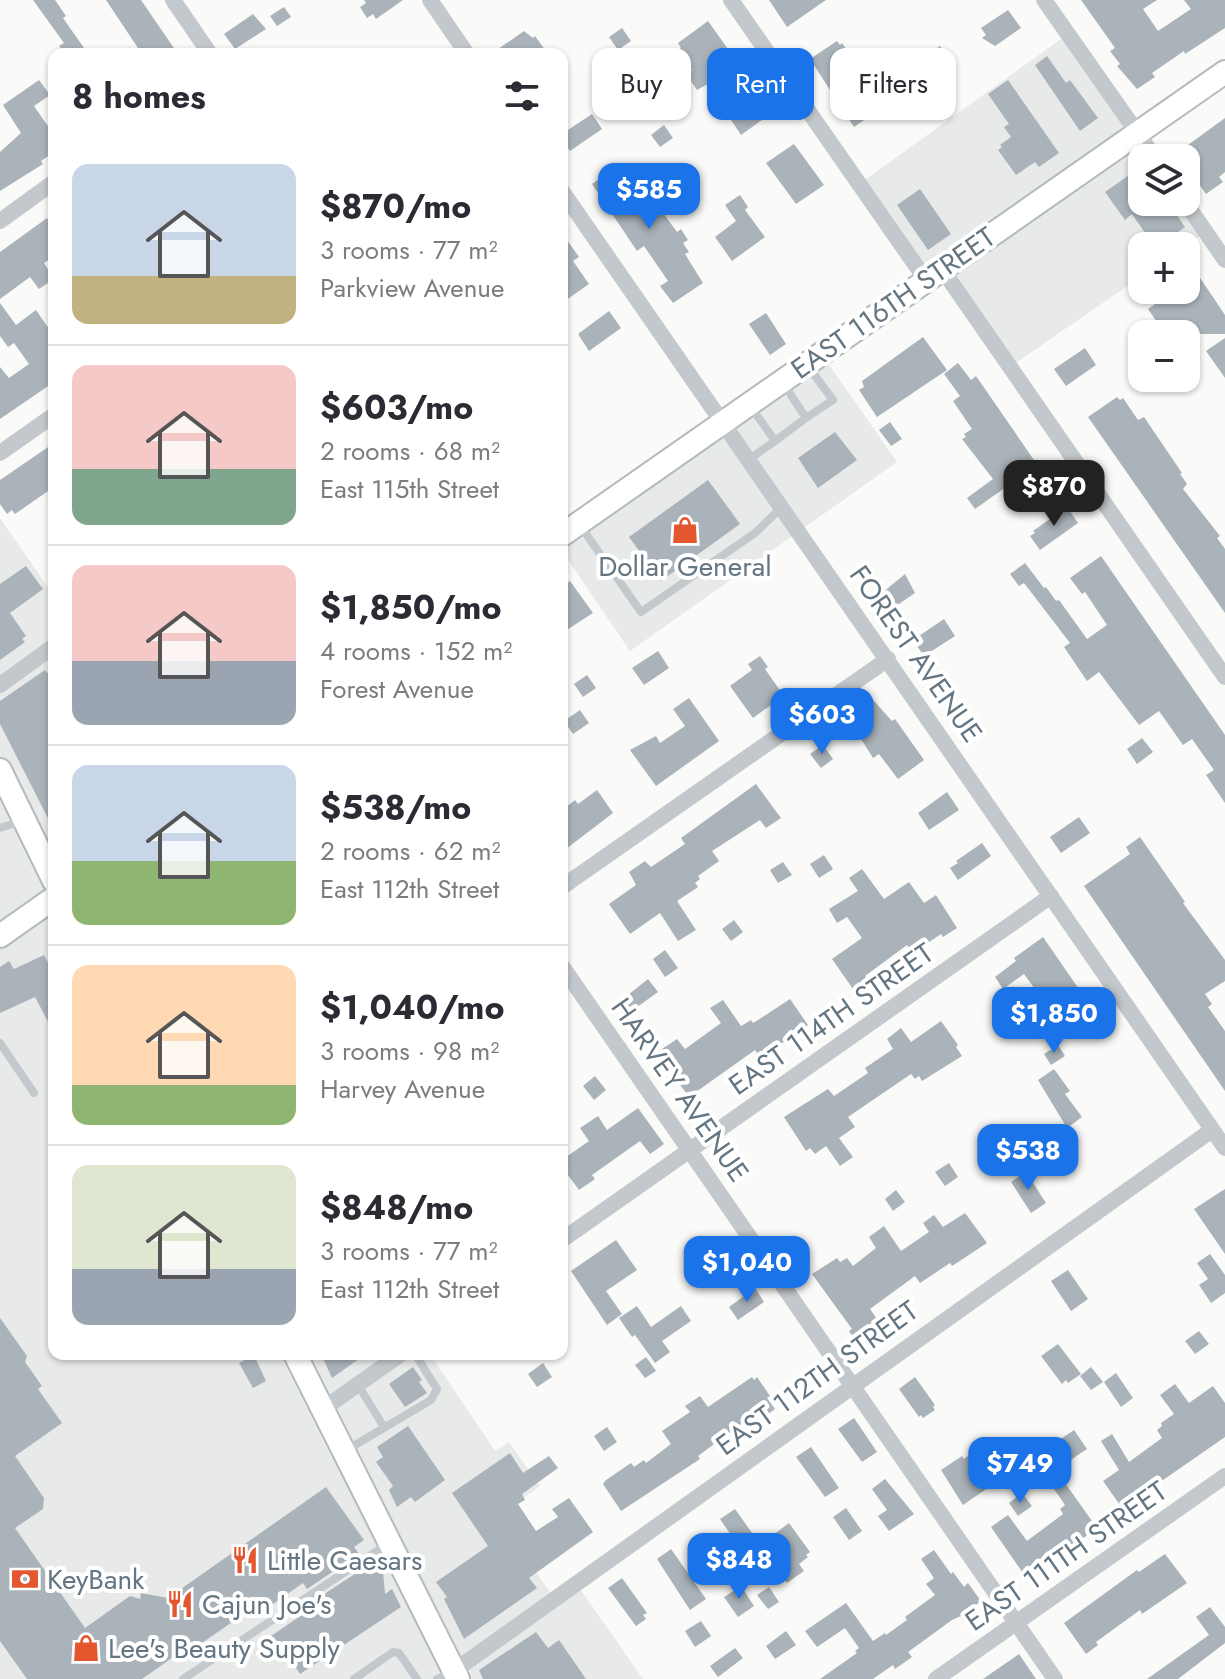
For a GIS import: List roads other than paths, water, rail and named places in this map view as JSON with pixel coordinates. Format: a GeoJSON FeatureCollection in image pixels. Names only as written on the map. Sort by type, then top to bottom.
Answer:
{"type":"FeatureCollection","features":[{"type":"Feature","properties":{"kind":"main road","name":"EAST 116TH STREET"},"geometry":{"type":"LineString","coordinates":[[570,529],[1225,72]]}},
{"type":"Feature","properties":{"kind":"main road"},"geometry":{"type":"LineString","coordinates":[[0,772],[48,869]]}},
{"type":"Feature","properties":{"kind":"main road"},"geometry":{"type":"LineString","coordinates":[[0,936],[48,902]]}},
{"type":"Feature","properties":{"kind":"main road"},"geometry":{"type":"LineString","coordinates":[[303,1360],[450,1676]]}},
{"type":"Feature","properties":{"kind":"street"},"geometry":{"type":"LineString","coordinates":[[173,0],[206,48]]}},
{"type":"Feature","properties":{"kind":"street"},"geometry":{"type":"LineString","coordinates":[[430,0],[463,48]]}},
{"type":"Feature","properties":{"kind":"street"},"geometry":{"type":"LineString","coordinates":[[731,0],[934,274],[1225,677]]}},
{"type":"Feature","properties":{"kind":"street"},"geometry":{"type":"LineString","coordinates":[[1044,0],[1145,144]]}},
{"type":"Feature","properties":{"kind":"street"},"geometry":{"type":"LineString","coordinates":[[0,221],[48,186]]}},
{"type":"Feature","properties":{"kind":"street","name":"FOREST AVENUE"},"geometry":{"type":"LineString","coordinates":[[568,200],[1225,1148]]}},
{"type":"Feature","properties":{"kind":"street"},"geometry":{"type":"LineString","coordinates":[[1195,216],[1225,260]]}},
{"type":"Feature","properties":{"kind":"street"},"geometry":{"type":"LineString","coordinates":[[0,453],[48,419]]}},
{"type":"Feature","properties":{"kind":"street"},"geometry":{"type":"LineString","coordinates":[[0,685],[48,650]]}},
{"type":"Feature","properties":{"kind":"street"},"geometry":{"type":"LineString","coordinates":[[568,883],[888,659]]}},
{"type":"Feature","properties":{"kind":"street","name":"EAST 114TH STREET"},"geometry":{"type":"LineString","coordinates":[[568,1236],[1051,896]]}},
{"type":"Feature","properties":{"kind":"street","name":"HARVEY AVENUE"},"geometry":{"type":"LineString","coordinates":[[568,975],[1055,1679]]}},
{"type":"Feature","properties":{"kind":"street","name":"EAST 112TH STREET"},"geometry":{"type":"LineString","coordinates":[[450,1676],[853,1384],[1212,1130]]}},
{"type":"Feature","properties":{"kind":"street"},"geometry":{"type":"LineString","coordinates":[[323,1409],[393,1360]]}},
{"type":"Feature","properties":{"kind":"street","name":"EAST 111TH STREET"},"geometry":{"type":"LineString","coordinates":[[936,1679],[1225,1476]]}},
{"type":"Feature","properties":{"kind":"lane"},"geometry":{"type":"LineString","coordinates":[[748,460],[833,400],[806,364]]}},
{"type":"Feature","properties":{"kind":"lane"},"geometry":{"type":"LineString","coordinates":[[781,381],[806,418]]}},
{"type":"Feature","properties":{"kind":"lane"},"geometry":{"type":"LineString","coordinates":[[749,404],[775,441]]}},
{"type":"Feature","properties":{"kind":"lane"},"geometry":{"type":"LineString","coordinates":[[570,529],[641,612],[755,533],[782,507]]}},
{"type":"Feature","properties":{"kind":"lane"},"geometry":{"type":"LineString","coordinates":[[0,828],[24,821]]}},
{"type":"Feature","properties":{"kind":"lane"},"geometry":{"type":"LineString","coordinates":[[0,1043],[34,1093]]}},
{"type":"Feature","properties":{"kind":"lane"},"geometry":{"type":"LineString","coordinates":[[344,1452],[431,1400],[437,1389],[419,1360]]}},
{"type":"Feature","properties":{"kind":"lane"},"geometry":{"type":"LineString","coordinates":[[358,1385],[384,1427]]}},
{"type":"Feature","properties":{"kind":"lane"},"geometry":{"type":"LineString","coordinates":[[183,1679],[390,1542]]}},
{"type":"Feature","properties":{"kind":"lane"},"geometry":{"type":"LineString","coordinates":[[354,1679],[393,1652],[399,1653],[417,1679]]}},
{"type":"Feature","properties":{"kind":"place","name":"Dollar General"},"geometry":{"type":"Point","coordinates":[685,530]}},
{"type":"Feature","properties":{"kind":"place","name":"Little Caesars"},"geometry":{"type":"Point","coordinates":[245,1560]}},
{"type":"Feature","properties":{"kind":"place","name":"KeyBank"},"geometry":{"type":"Point","coordinates":[25,1579]}},
{"type":"Feature","properties":{"kind":"place","name":"Cajun Joe's"},"geometry":{"type":"Point","coordinates":[180,1604]}},
{"type":"Feature","properties":{"kind":"place","name":"Lee's Beauty Supply"},"geometry":{"type":"Point","coordinates":[86,1648]}}]}
